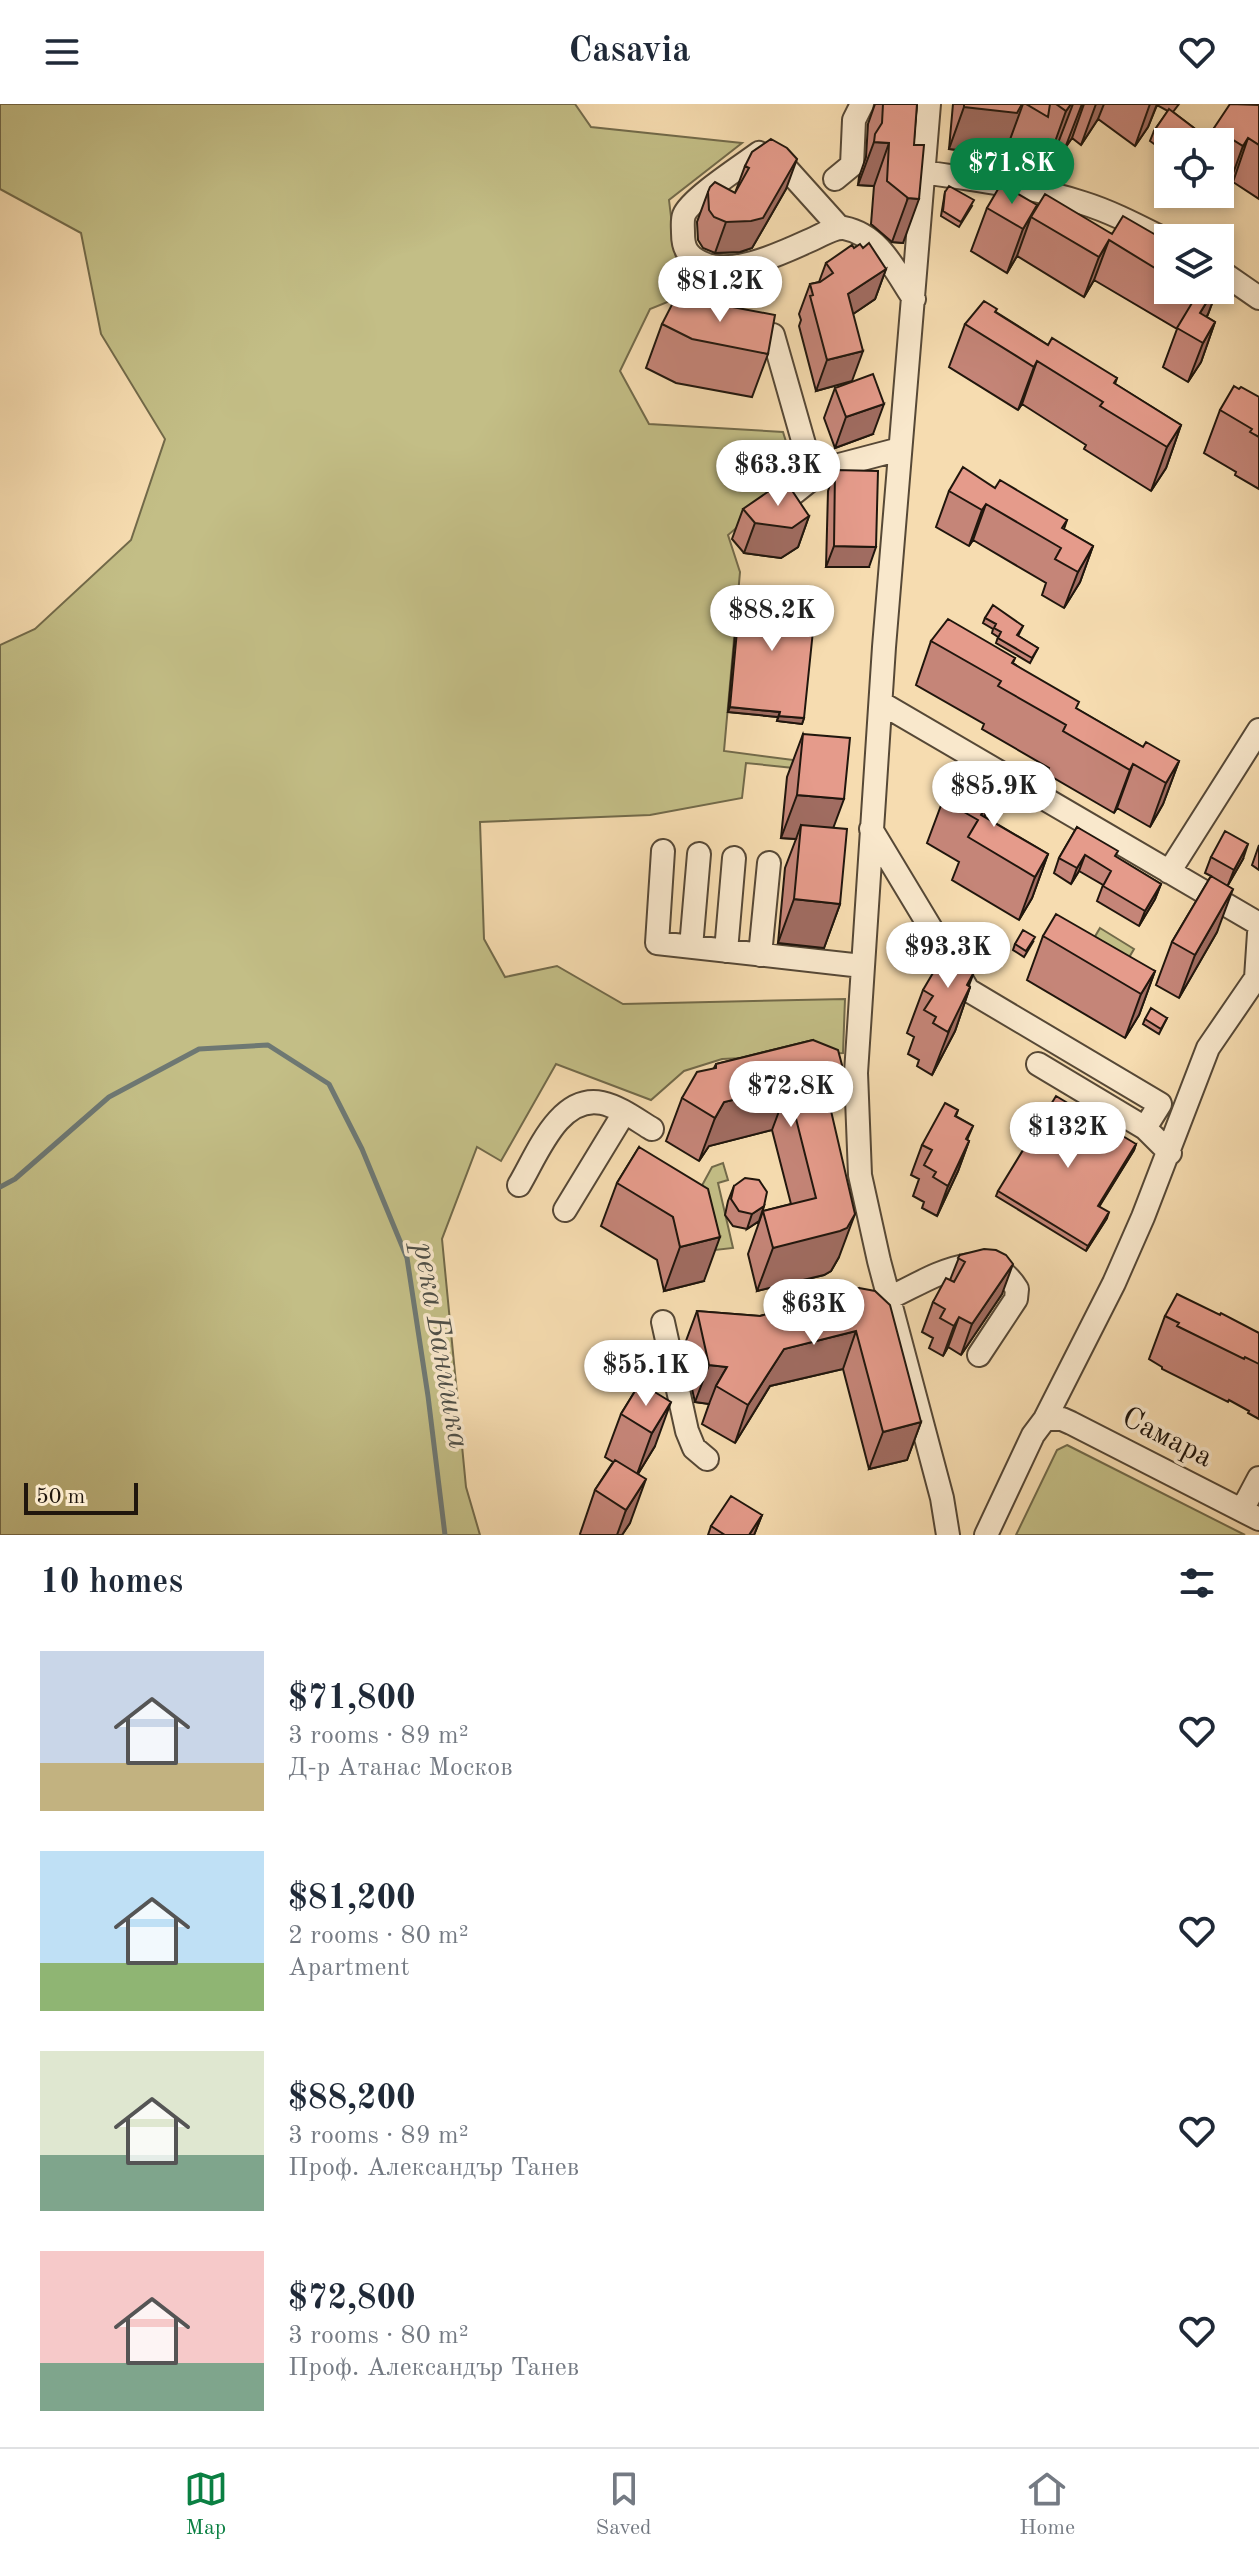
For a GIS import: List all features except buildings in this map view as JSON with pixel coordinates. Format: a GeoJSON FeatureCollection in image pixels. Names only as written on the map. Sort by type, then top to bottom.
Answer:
{"type":"FeatureCollection","features":[{"type":"Feature","properties":{"kind":"street"},"geometry":{"type":"LineString","coordinates":[[835,179],[852,165],[854,120],[862,104]]}},
{"type":"Feature","properties":{"kind":"street"},"geometry":{"type":"LineString","coordinates":[[929,104],[871,829],[856,1073],[860,1175],[950,1530]]}},
{"type":"Feature","properties":{"kind":"street"},"geometry":{"type":"LineString","coordinates":[[839,227],[746,265],[706,265],[687,253],[683,243],[683,218],[692,204],[759,153],[785,167],[839,227],[858,232],[876,244],[914,299]]}},
{"type":"Feature","properties":{"kind":"street"},"geometry":{"type":"LineString","coordinates":[[923,172],[1018,187],[1084,203],[1154,234]]}},
{"type":"Feature","properties":{"kind":"street"},"geometry":{"type":"LineString","coordinates":[[1234,281],[1259,298]]}},
{"type":"Feature","properties":{"kind":"street"},"geometry":{"type":"LineString","coordinates":[[773,335],[808,458],[816,474]]}},
{"type":"Feature","properties":{"kind":"street"},"geometry":{"type":"LineString","coordinates":[[784,501],[816,474],[860,458],[900,449]]}},
{"type":"Feature","properties":{"kind":"street"},"geometry":{"type":"LineString","coordinates":[[881,703],[1259,924]]}},
{"type":"Feature","properties":{"kind":"street"},"geometry":{"type":"LineString","coordinates":[[1169,872],[1259,730]]}},
{"type":"Feature","properties":{"kind":"street"},"geometry":{"type":"LineString","coordinates":[[871,829],[968,990],[1160,1104],[1145,1128]]}},
{"type":"Feature","properties":{"kind":"street"},"geometry":{"type":"LineString","coordinates":[[663,851],[657,943],[862,966]]}},
{"type":"Feature","properties":{"kind":"street"},"geometry":{"type":"LineString","coordinates":[[691,947],[699,854]]}},
{"type":"Feature","properties":{"kind":"street"},"geometry":{"type":"LineString","coordinates":[[726,951],[734,858]]}},
{"type":"Feature","properties":{"kind":"street"},"geometry":{"type":"LineString","coordinates":[[760,955],[769,863]]}},
{"type":"Feature","properties":{"kind":"street"},"geometry":{"type":"LineString","coordinates":[[986,1533],[1033,1435],[1045,1419],[1114,1283],[1170,1153],[1208,1048],[1256,978],[1259,933]]}},
{"type":"Feature","properties":{"kind":"street"},"geometry":{"type":"LineString","coordinates":[[1038,1064],[1145,1128],[1170,1153]]}},
{"type":"Feature","properties":{"kind":"street"},"geometry":{"type":"LineString","coordinates":[[519,1185],[559,1118],[574,1105],[605,1103],[652,1129]]}},
{"type":"Feature","properties":{"kind":"street"},"geometry":{"type":"LineString","coordinates":[[565,1210],[624,1113]]}},
{"type":"Feature","properties":{"kind":"street"},"geometry":{"type":"LineString","coordinates":[[889,1298],[961,1265],[980,1264],[1002,1272],[1017,1289],[1016,1299],[979,1355]]}},
{"type":"Feature","properties":{"kind":"street"},"geometry":{"type":"LineString","coordinates":[[663,1322],[687,1431],[694,1448],[707,1459]]}},
{"type":"Feature","properties":{"kind":"street","name":"Самара"},"geometry":{"type":"LineString","coordinates":[[1045,1419],[1062,1419],[1071,1423],[1251,1514]]}},
{"type":"Feature","properties":{"kind":"street"},"geometry":{"type":"LineString","coordinates":[[1251,1514],[1259,1478]]}},
{"type":"Feature","properties":{"kind":"shaded area"},"geometry":{"type":"Polygon","coordinates":[[[0,104],[575,104],[591,127],[742,143],[669,200],[677,266],[707,286],[650,309],[620,371],[649,424],[783,432],[797,477],[728,535],[740,572],[724,751],[793,760],[839,759],[843,773],[746,763],[742,798],[650,815],[480,822],[484,939],[505,977],[557,966],[623,1004],[845,999],[843,1053],[722,1059],[684,1071],[651,1100],[556,1064],[501,1161],[477,1147],[442,1239],[466,1487],[480,1535],[0,1535],[0,645],[35,629],[131,540],[165,439],[101,334],[81,233],[0,189],[0,104]]]}},
{"type":"Feature","properties":{"kind":"shaded area"},"geometry":{"type":"Polygon","coordinates":[[[1100,928],[1134,949],[1121,971],[1087,950],[1100,928]]]}},
{"type":"Feature","properties":{"kind":"shaded area"},"geometry":{"type":"Polygon","coordinates":[[[723,1163],[728,1180],[718,1183],[733,1248],[715,1250],[686,1215],[712,1167],[723,1163]]]}},
{"type":"Feature","properties":{"kind":"shaded area"},"geometry":{"type":"Polygon","coordinates":[[[1067,1445],[1245,1535],[1016,1535],[1057,1450],[1067,1445]]]}},
{"type":"Feature","properties":{"kind":"waterway","name":"река Банишка"},"geometry":{"type":"LineString","coordinates":[[0,1187],[15,1179],[109,1097],[199,1049],[268,1045],[329,1084],[362,1149],[407,1258],[445,1535]]}}]}
